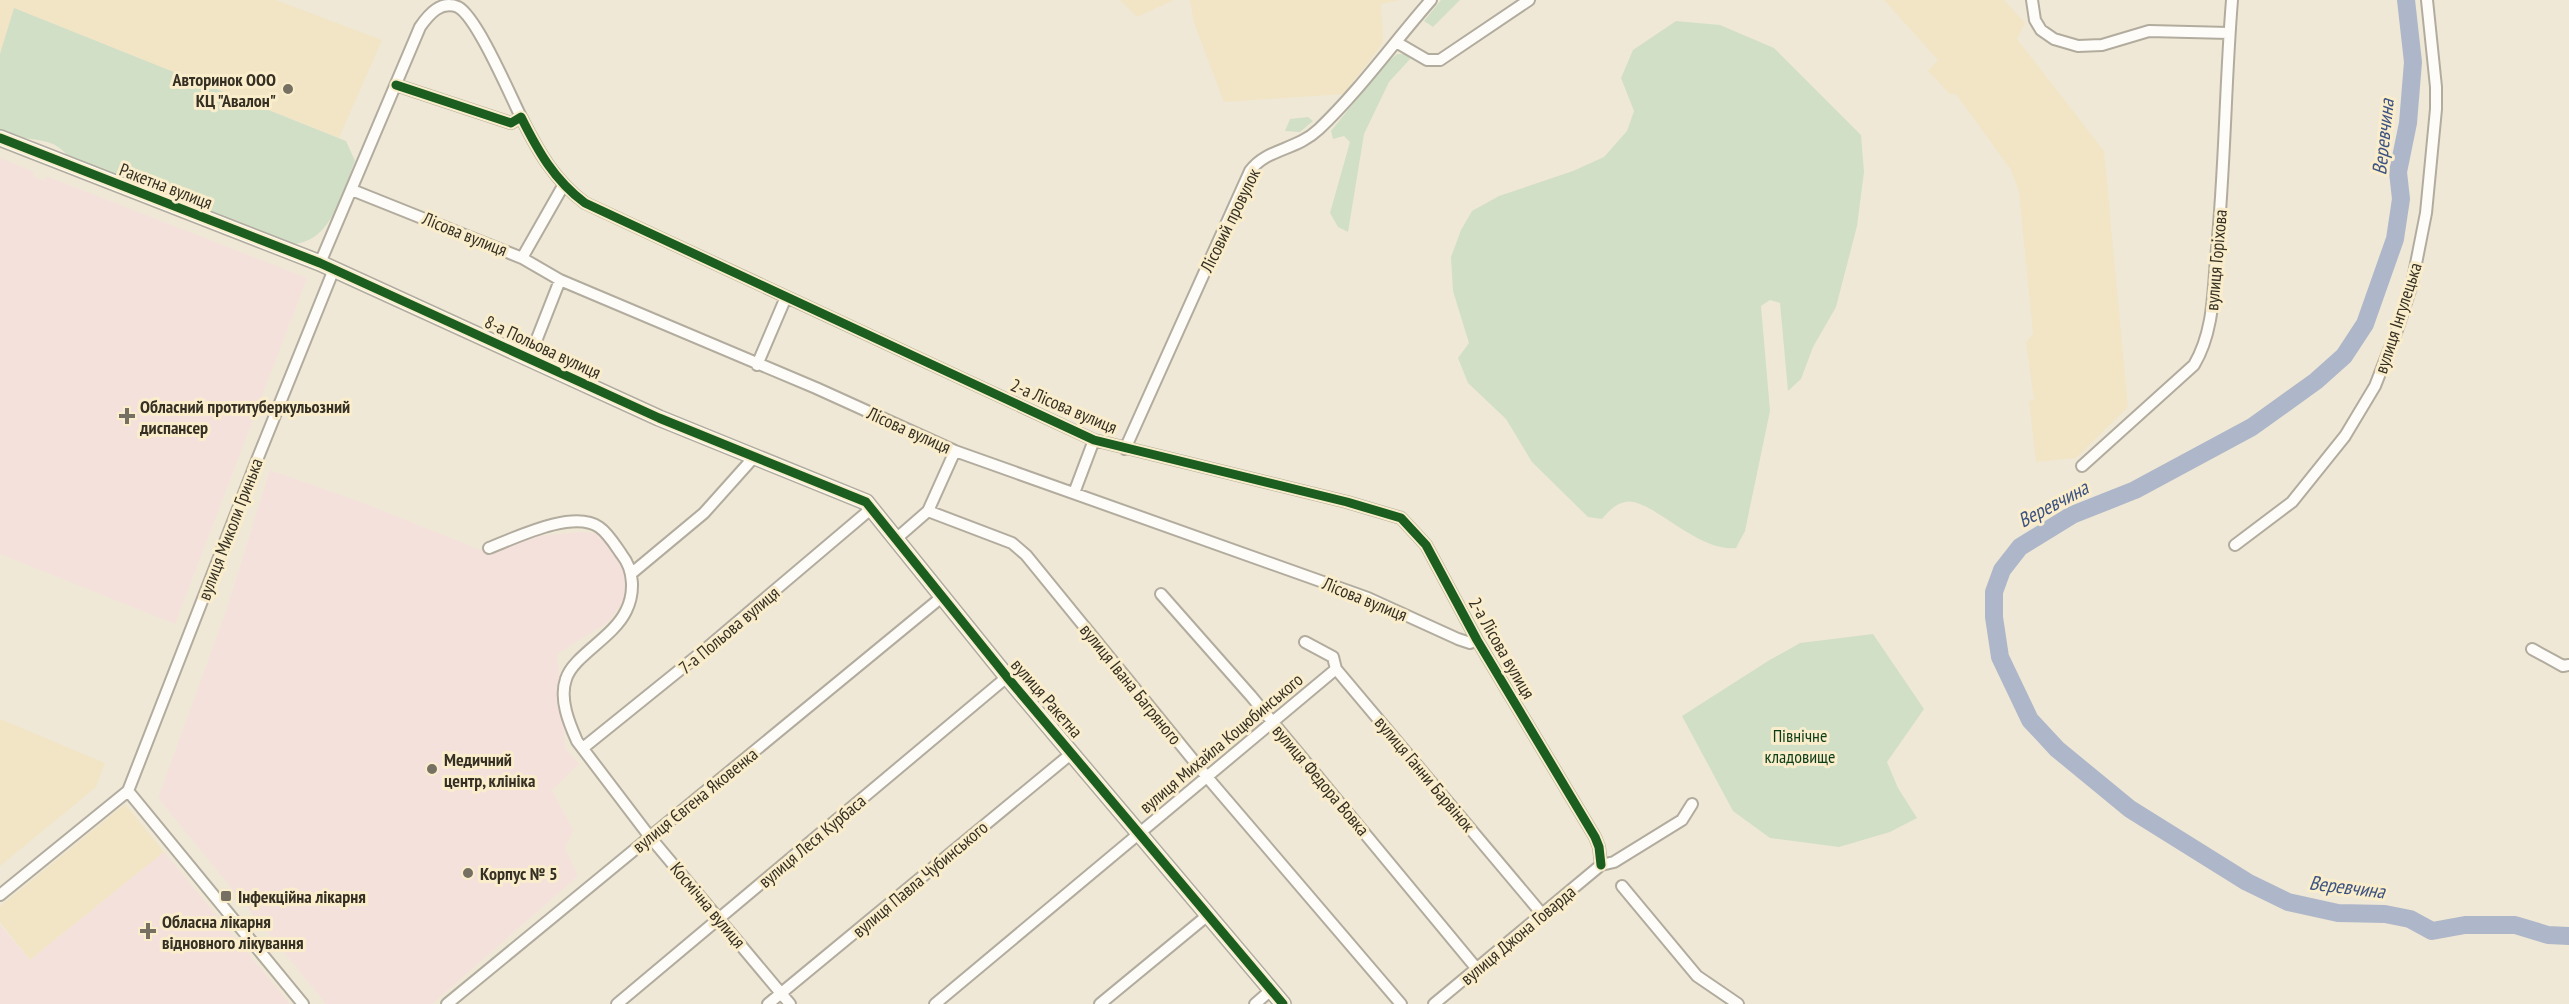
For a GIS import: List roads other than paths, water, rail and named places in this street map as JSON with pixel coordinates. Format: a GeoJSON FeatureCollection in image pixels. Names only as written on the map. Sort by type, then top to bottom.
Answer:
{"type":"FeatureCollection","features":[{"type":"Feature","properties":{"kind":"street","name":"Лісовий провулок"},"geometry":{"type":"LineString","coordinates":[[1125,449],[1250,171],[1268,154],[1292,147],[1318,130],[1431,0]]}},
{"type":"Feature","properties":{"kind":"street"},"geometry":{"type":"LineString","coordinates":[[1396,42],[1427,60],[1440,60],[1529,0]]}},
{"type":"Feature","properties":{"kind":"street"},"geometry":{"type":"LineString","coordinates":[[2032,0],[2035,20],[2041,30],[2054,39],[2078,46],[2102,45],[2149,31],[2229,33]]}},
{"type":"Feature","properties":{"kind":"street","name":"вулиця Горіхова"},"geometry":{"type":"LineString","coordinates":[[2082,466],[2194,365],[2202,351],[2210,324],[2219,227],[2232,0]]}},
{"type":"Feature","properties":{"kind":"street","name":"вулиця Інгулецька"},"geometry":{"type":"LineString","coordinates":[[2235,545],[2292,502],[2345,436],[2375,386],[2397,330],[2412,284],[2426,213],[2435,121],[2436,87],[2427,0]]}},
{"type":"Feature","properties":{"kind":"street","name":"вулиця Миколи Гринька"},"geometry":{"type":"LineString","coordinates":[[0,895],[128,791],[257,460],[327,266],[352,189],[424,21],[435,9],[451,3]]}},
{"type":"Feature","properties":{"kind":"street","name":"2-а Лісова вулиця"},"geometry":{"type":"LineString","coordinates":[[451,3],[470,19],[539,153],[563,186],[585,203],[1094,440],[1347,502],[1401,518],[1412,527],[1426,545],[1477,640],[1595,837],[1599,847],[1601,865]]}},
{"type":"Feature","properties":{"kind":"street"},"geometry":{"type":"LineString","coordinates":[[396,85],[511,123],[521,117]]}},
{"type":"Feature","properties":{"kind":"street","name":"Ракетна вулиця"},"geometry":{"type":"LineString","coordinates":[[0,138],[327,266]]}},
{"type":"Feature","properties":{"kind":"street"},"geometry":{"type":"LineString","coordinates":[[522,258],[563,186]]}},
{"type":"Feature","properties":{"kind":"street","name":"Лісова вулиця"},"geometry":{"type":"LineString","coordinates":[[352,189],[522,258],[560,280],[816,388],[955,451],[1368,598],[1470,643],[1477,640]]}},
{"type":"Feature","properties":{"kind":"street","name":"8-а Польова вулиця"},"geometry":{"type":"LineString","coordinates":[[327,266],[659,418],[755,456]]}},
{"type":"Feature","properties":{"kind":"street"},"geometry":{"type":"LineString","coordinates":[[529,359],[560,280]]}},
{"type":"Feature","properties":{"kind":"street"},"geometry":{"type":"LineString","coordinates":[[757,365],[786,297]]}},
{"type":"Feature","properties":{"kind":"street"},"geometry":{"type":"LineString","coordinates":[[1074,493],[1094,440]]}},
{"type":"Feature","properties":{"kind":"street"},"geometry":{"type":"LineString","coordinates":[[897,538],[928,511],[955,451]]}},
{"type":"Feature","properties":{"kind":"street"},"geometry":{"type":"LineString","coordinates":[[489,548],[560,523],[590,522],[606,533],[628,562],[632,573],[704,513],[755,456]]}},
{"type":"Feature","properties":{"kind":"street","name":"вулиця Ракетна"},"geometry":{"type":"LineString","coordinates":[[755,456],[850,494],[872,508],[1006,677],[1283,1004]]}},
{"type":"Feature","properties":{"kind":"street","name":"7-а Польова вулиця"},"geometry":{"type":"LineString","coordinates":[[583,748],[702,652],[872,508]]}},
{"type":"Feature","properties":{"kind":"street","name":"вулиця Івана Багряного"},"geometry":{"type":"LineString","coordinates":[[928,511],[1019,547],[1207,777],[1401,1004]]}},
{"type":"Feature","properties":{"kind":"street","name":"Космічна вулиця"},"geometry":{"type":"LineString","coordinates":[[632,573],[627,610],[615,629],[569,670],[563,694],[572,730],[650,837],[790,1004]]}},
{"type":"Feature","properties":{"kind":"street","name":"вулиця Федора Вовка"},"geometry":{"type":"LineString","coordinates":[[1161,594],[1272,722],[1477,969]]}},
{"type":"Feature","properties":{"kind":"street","name":"вулиця Євгена Яковенка"},"geometry":{"type":"LineString","coordinates":[[447,1004],[943,596]]}},
{"type":"Feature","properties":{"kind":"street","name":"вулиця Ганни Барвінок"},"geometry":{"type":"LineString","coordinates":[[1305,642],[1330,654],[1335,660],[1336,669],[1542,914]]}},
{"type":"Feature","properties":{"kind":"street"},"geometry":{"type":"LineString","coordinates":[[2532,649],[2563,666],[2569,665]]}},
{"type":"Feature","properties":{"kind":"street","name":"вулиця Михайла Коцюбинського"},"geometry":{"type":"LineString","coordinates":[[934,1004],[1336,669]]}},
{"type":"Feature","properties":{"kind":"street","name":"вулиця Леся Курбаса"},"geometry":{"type":"LineString","coordinates":[[617,1004],[1006,677]]}},
{"type":"Feature","properties":{"kind":"street","name":"вулиця Павла Чубинського"},"geometry":{"type":"LineString","coordinates":[[768,1004],[1072,753]]}},
{"type":"Feature","properties":{"kind":"street"},"geometry":{"type":"LineString","coordinates":[[128,791],[303,1004]]}},
{"type":"Feature","properties":{"kind":"street","name":"вулиця Джона Говарда"},"geometry":{"type":"LineString","coordinates":[[1434,1004],[1601,865],[1614,862],[1682,820],[1692,804]]}},
{"type":"Feature","properties":{"kind":"street"},"geometry":{"type":"LineString","coordinates":[[1622,886],[1696,976],[1738,1004]]}},
{"type":"Feature","properties":{"kind":"street"},"geometry":{"type":"LineString","coordinates":[[1100,1004],[1208,915]]}},
{"type":"Feature","properties":{"kind":"street"},"geometry":{"type":"LineString","coordinates":[[1255,1004],[1271,990]]}},
{"type":"Feature","properties":{"kind":"waterway","name":"Веревчина"},"geometry":{"type":"LineString","coordinates":[[2406,0],[2413,62],[2408,123],[2398,172],[2401,199],[2395,239],[2365,324],[2344,356],[2316,381],[2252,427],[2135,490],[2072,515],[2020,547],[2002,570],[1994,592],[1994,617],[2000,657],[2030,720],[2057,749],[2130,809],[2247,882],[2288,902],[2338,913],[2385,914],[2410,919],[2432,931],[2465,925],[2515,925],[2548,935],[2569,936]]}},
{"type":"Feature","properties":{"kind":"place","name":"Авторинок ООО КЦ \"Авалон\""},"geometry":{"type":"Point","coordinates":[288,89]}},
{"type":"Feature","properties":{"kind":"place","name":"Обласний протитуберкульозний диспансер"},"geometry":{"type":"Point","coordinates":[127,416]}},
{"type":"Feature","properties":{"kind":"place","name":"Медичний центр, клініка"},"geometry":{"type":"Point","coordinates":[432,769]}},
{"type":"Feature","properties":{"kind":"place","name":"Корпус № 5"},"geometry":{"type":"Point","coordinates":[468,873]}},
{"type":"Feature","properties":{"kind":"place","name":"Інфекційна лікарня"},"geometry":{"type":"Point","coordinates":[226,896]}},
{"type":"Feature","properties":{"kind":"place","name":"Обласна лікарня відновного лікування"},"geometry":{"type":"Point","coordinates":[148,931]}},
{"type":"Feature","properties":{"kind":"park label","name":"Північне кладовище"},"geometry":{"type":"Point","coordinates":[1800,745]}}]}
